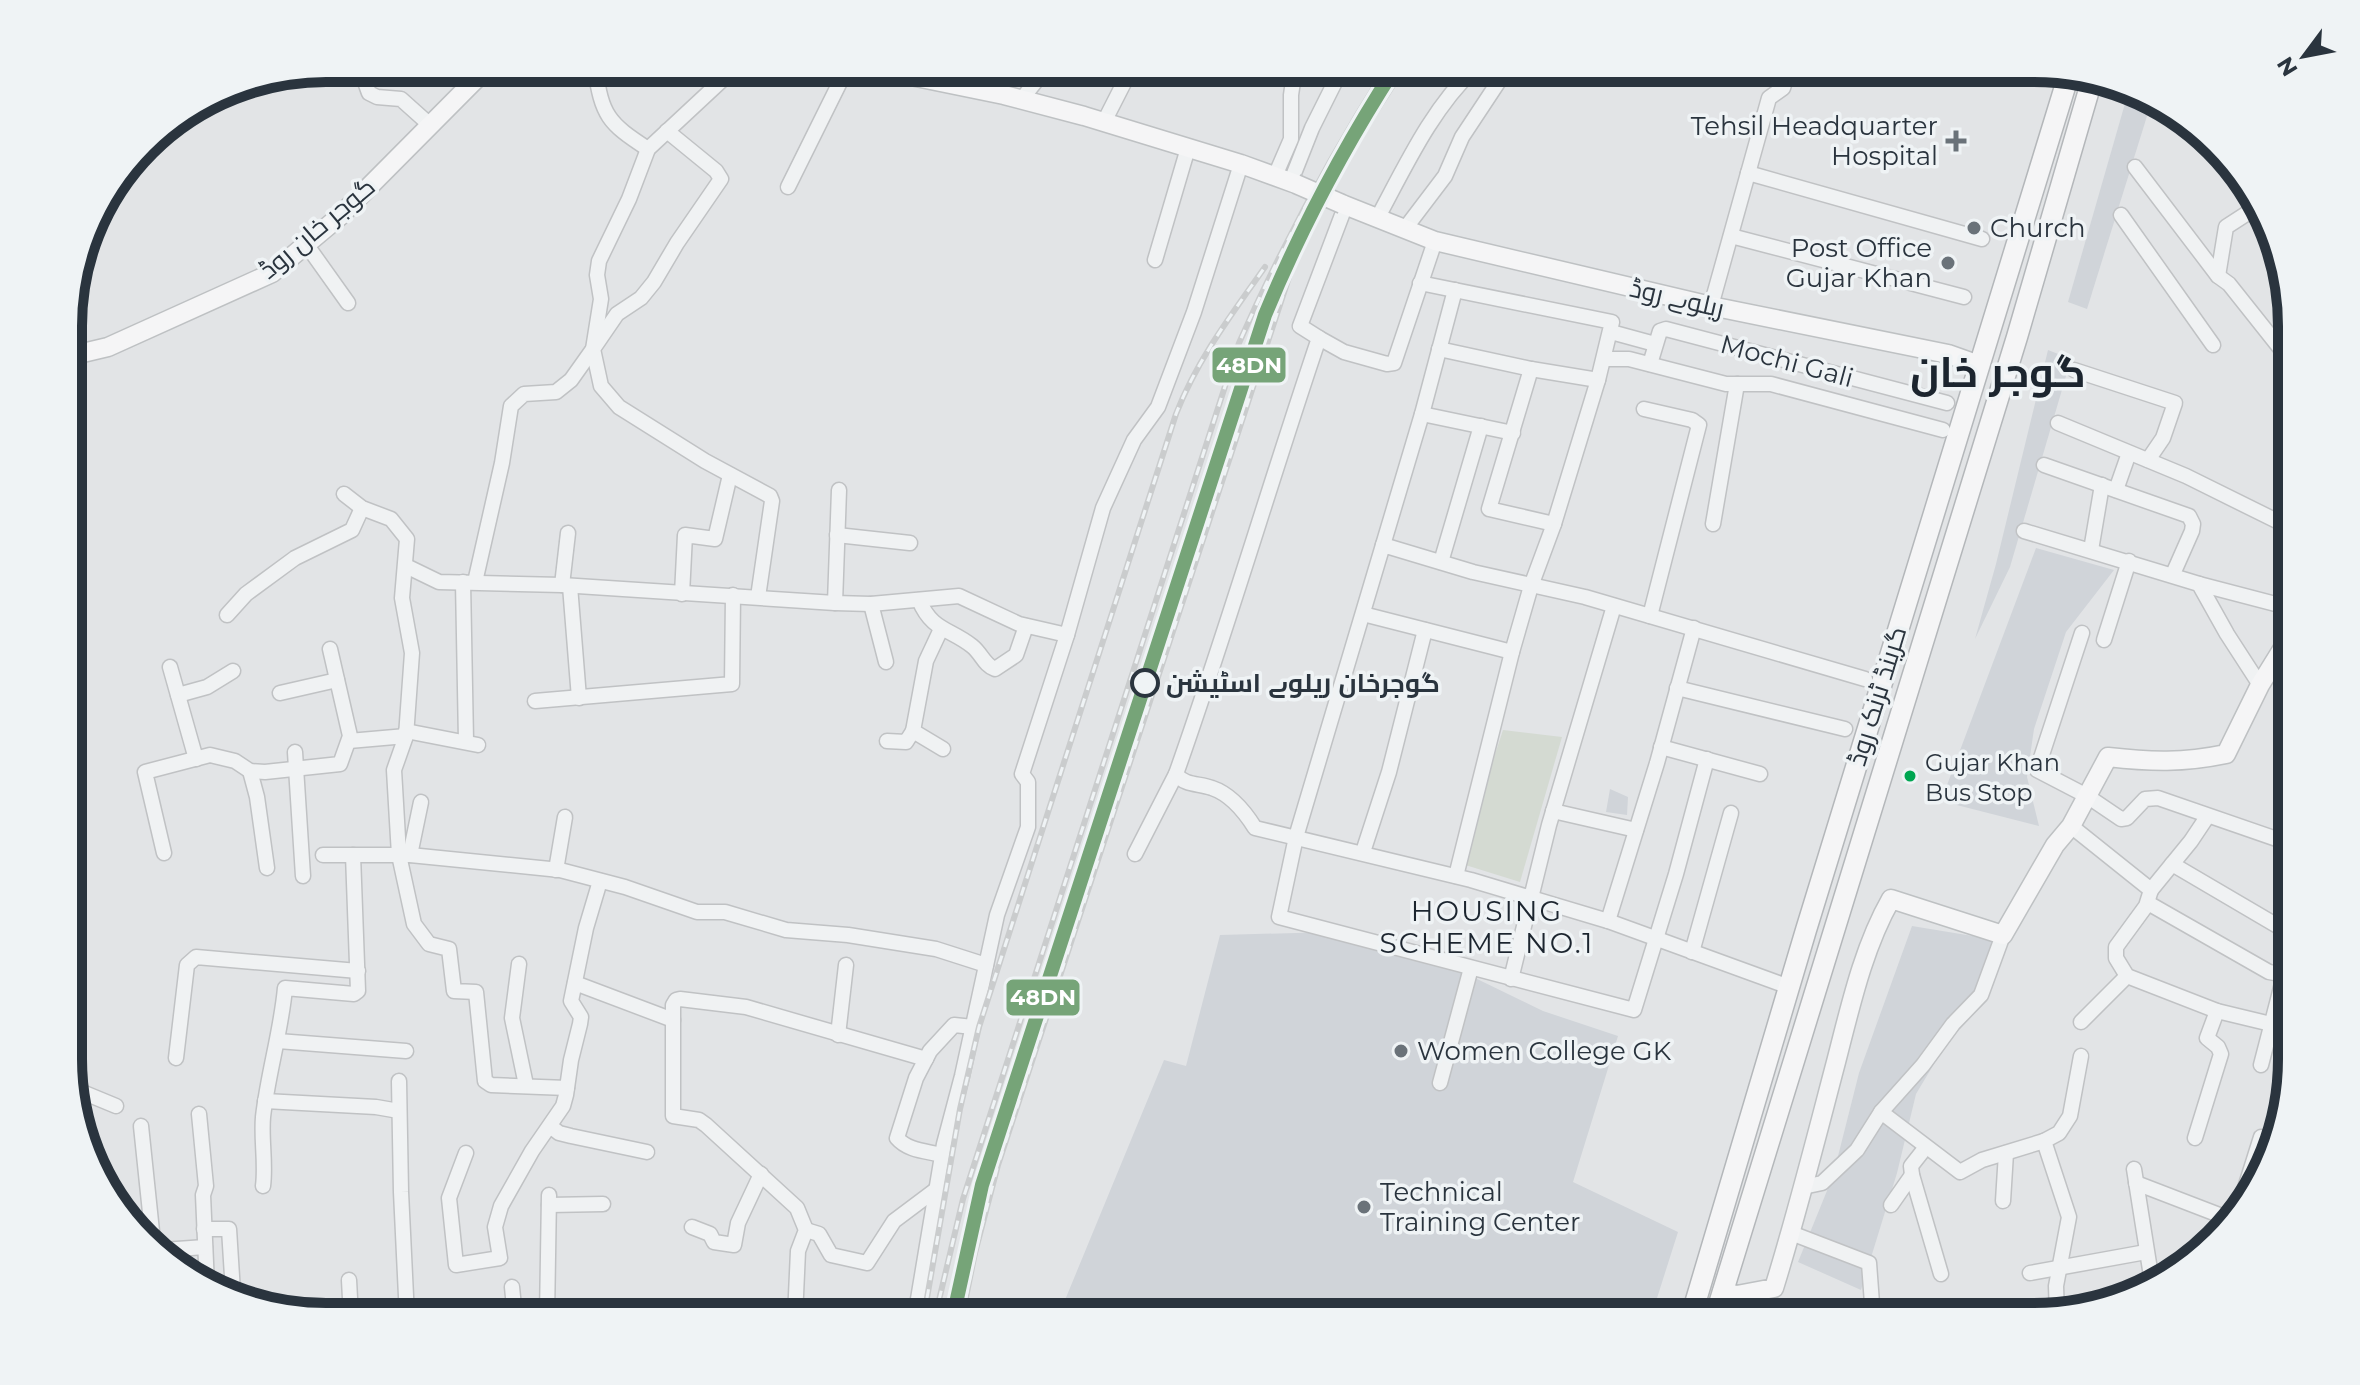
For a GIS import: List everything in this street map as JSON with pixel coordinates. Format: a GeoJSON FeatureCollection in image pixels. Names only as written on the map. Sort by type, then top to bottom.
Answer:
{"type":"FeatureCollection","features":[{"type":"Feature","properties":{"kind":"highway","name":"گرینڈ ٹرنک روڈ"},"geometry":{"type":"LineString","coordinates":[[1695,1302],[2066,84]]}},
{"type":"Feature","properties":{"kind":"highway","name":"گرینڈ ٹرنک روڈ"},"geometry":{"type":"LineString","coordinates":[[1719,1302],[2017,337],[2089,89]]}},
{"type":"Feature","properties":{"kind":"main road","name":"گوجر خان روڈ"},"geometry":{"type":"LineString","coordinates":[[82,353],[108,347],[272,273],[340,216],[473,82]]}},
{"type":"Feature","properties":{"kind":"main road","name":"ریلوے روڈ"},"geometry":{"type":"LineString","coordinates":[[968,82],[1241,164],[1435,241],[1711,306],[1948,354],[1979,365]]}},
{"type":"Feature","properties":{"kind":"main road"},"geometry":{"type":"LineString","coordinates":[[1722,1292],[1737,1295],[1774,1288],[1869,946],[1891,899],[2003,935],[2055,845],[2071,826],[2108,757],[2155,763],[2191,761],[2226,754],[2277,658]]}},
{"type":"Feature","properties":{"kind":"street"},"geometry":{"type":"LineString","coordinates":[[365,82],[369,93],[377,97],[401,99],[430,125]]}},
{"type":"Feature","properties":{"kind":"street"},"geometry":{"type":"LineString","coordinates":[[597,82],[599,98],[610,120],[648,149]]}},
{"type":"Feature","properties":{"kind":"street"},"geometry":{"type":"LineString","coordinates":[[720,82],[648,149],[629,199],[599,261],[597,275],[601,299],[593,349],[601,386],[619,407],[730,475],[767,493],[772,501],[758,597]]}},
{"type":"Feature","properties":{"kind":"street"},"geometry":{"type":"LineString","coordinates":[[788,187],[840,82]]}},
{"type":"Feature","properties":{"kind":"street"},"geometry":{"type":"LineString","coordinates":[[1022,99],[1035,82]]}},
{"type":"Feature","properties":{"kind":"street"},"geometry":{"type":"LineString","coordinates":[[1104,122],[1124,82]]}},
{"type":"Feature","properties":{"kind":"street"},"geometry":{"type":"LineString","coordinates":[[1287,180],[1293,82]]}},
{"type":"Feature","properties":{"kind":"street"},"geometry":{"type":"LineString","coordinates":[[1291,99],[1299,82]]}},
{"type":"Feature","properties":{"kind":"street"},"geometry":{"type":"LineString","coordinates":[[1287,180],[1335,82]]}},
{"type":"Feature","properties":{"kind":"street"},"geometry":{"type":"LineString","coordinates":[[1377,219],[1422,137],[1462,82]]}},
{"type":"Feature","properties":{"kind":"street"},"geometry":{"type":"LineString","coordinates":[[1404,230],[1445,176],[1462,137],[1498,82]]}},
{"type":"Feature","properties":{"kind":"street"},"geometry":{"type":"LineString","coordinates":[[1711,306],[1769,98],[1783,88],[1785,82]]}},
{"type":"Feature","properties":{"kind":"street"},"geometry":{"type":"LineString","coordinates":[[349,741],[406,733],[472,743],[469,582],[502,463],[511,406],[524,394],[553,392],[563,388],[583,365],[617,314],[641,298],[654,282],[721,179],[716,171],[667,131]]}},
{"type":"Feature","properties":{"kind":"street"},"geometry":{"type":"LineString","coordinates":[[1155,260],[1188,148]]}},
{"type":"Feature","properties":{"kind":"street"},"geometry":{"type":"LineString","coordinates":[[918,1303],[942,1155],[997,915],[1028,827],[1028,782],[1022,774],[1067,635],[1103,508],[1134,440],[1158,407],[1194,312],[1241,164]]}},
{"type":"Feature","properties":{"kind":"street"},"geometry":{"type":"LineString","coordinates":[[2135,167],[2218,276],[2229,284],[2277,344]]}},
{"type":"Feature","properties":{"kind":"street"},"geometry":{"type":"LineString","coordinates":[[1748,173],[1982,239]]}},
{"type":"Feature","properties":{"kind":"street"},"geometry":{"type":"LineString","coordinates":[[1344,206],[1300,326],[1344,352],[1387,364],[1394,363],[1435,241]]}},
{"type":"Feature","properties":{"kind":"street"},"geometry":{"type":"LineString","coordinates":[[2218,276],[2226,227],[2249,212]]}},
{"type":"Feature","properties":{"kind":"street"},"geometry":{"type":"LineString","coordinates":[[2121,215],[2213,345]]}},
{"type":"Feature","properties":{"kind":"street"},"geometry":{"type":"LineString","coordinates":[[1731,236],[1964,297]]}},
{"type":"Feature","properties":{"kind":"street"},"geometry":{"type":"LineString","coordinates":[[306,244],[348,303]]}},
{"type":"Feature","properties":{"kind":"street"},"geometry":{"type":"LineString","coordinates":[[1420,283],[1612,322],[1598,380],[1512,652],[1456,876]]}},
{"type":"Feature","properties":{"kind":"street"},"geometry":{"type":"LineString","coordinates":[[1455,290],[1422,414],[1296,837],[1279,917],[1634,1010],[1707,759]]}},
{"type":"Feature","properties":{"kind":"street","name":"Mochi Gali"},"geometry":{"type":"LineString","coordinates":[[1655,344],[1660,331],[1666,329],[1947,403]]}},
{"type":"Feature","properties":{"kind":"street"},"geometry":{"type":"LineString","coordinates":[[1611,332],[1655,344],[1650,364]]}},
{"type":"Feature","properties":{"kind":"street"},"geometry":{"type":"LineString","coordinates":[[1135,854],[1176,774],[1319,338]]}},
{"type":"Feature","properties":{"kind":"street"},"geometry":{"type":"LineString","coordinates":[[1439,349],[1598,380]]}},
{"type":"Feature","properties":{"kind":"street"},"geometry":{"type":"LineString","coordinates":[[1604,359],[1629,359],[1726,384],[1771,384],[1943,430]]}},
{"type":"Feature","properties":{"kind":"street"},"geometry":{"type":"LineString","coordinates":[[1489,509],[1531,369]]}},
{"type":"Feature","properties":{"kind":"street"},"geometry":{"type":"LineString","coordinates":[[2074,370],[2175,403],[2163,438],[2148,460]]}},
{"type":"Feature","properties":{"kind":"street"},"geometry":{"type":"LineString","coordinates":[[1713,524],[1737,384]]}},
{"type":"Feature","properties":{"kind":"street"},"geometry":{"type":"LineString","coordinates":[[1644,409],[1692,420],[1699,425],[1650,616]]}},
{"type":"Feature","properties":{"kind":"street"},"geometry":{"type":"LineString","coordinates":[[1422,414],[1513,433]]}},
{"type":"Feature","properties":{"kind":"street"},"geometry":{"type":"LineString","coordinates":[[2058,423],[2186,476],[2277,521]]}},
{"type":"Feature","properties":{"kind":"street"},"geometry":{"type":"LineString","coordinates":[[1441,562],[1481,426]]}},
{"type":"Feature","properties":{"kind":"street"},"geometry":{"type":"LineString","coordinates":[[2091,550],[2109,488],[2129,453]]}},
{"type":"Feature","properties":{"kind":"street"},"geometry":{"type":"LineString","coordinates":[[2044,465],[2189,516],[2192,531],[2173,574]]}},
{"type":"Feature","properties":{"kind":"street"},"geometry":{"type":"LineString","coordinates":[[682,594],[685,535],[715,539],[730,475]]}},
{"type":"Feature","properties":{"kind":"street"},"geometry":{"type":"LineString","coordinates":[[835,603],[839,490]]}},
{"type":"Feature","properties":{"kind":"street"},"geometry":{"type":"LineString","coordinates":[[344,494],[362,508],[391,519],[407,539],[402,598],[412,653],[406,733],[394,770],[414,924],[429,944],[449,949],[454,991],[476,992],[485,1081],[491,1085],[567,1088]]}},
{"type":"Feature","properties":{"kind":"street"},"geometry":{"type":"LineString","coordinates":[[1461,501],[1554,524]]}},
{"type":"Feature","properties":{"kind":"street"},"geometry":{"type":"LineString","coordinates":[[227,615],[246,594],[295,558],[352,530],[362,508]]}},
{"type":"Feature","properties":{"kind":"street"},"geometry":{"type":"LineString","coordinates":[[2024,531],[2277,604]]}},
{"type":"Feature","properties":{"kind":"street"},"geometry":{"type":"LineString","coordinates":[[568,533],[566,586],[579,698]]}},
{"type":"Feature","properties":{"kind":"street"},"geometry":{"type":"LineString","coordinates":[[837,535],[910,543]]}},
{"type":"Feature","properties":{"kind":"street"},"geometry":{"type":"LineString","coordinates":[[1383,545],[1694,628],[1865,679]]}},
{"type":"Feature","properties":{"kind":"street"},"geometry":{"type":"LineString","coordinates":[[2104,640],[2129,561]]}},
{"type":"Feature","properties":{"kind":"street"},"geometry":{"type":"LineString","coordinates":[[406,566],[439,582],[566,586],[871,604],[959,596],[1026,626],[1067,635]]}},
{"type":"Feature","properties":{"kind":"street"},"geometry":{"type":"LineString","coordinates":[[2199,584],[2260,685]]}},
{"type":"Feature","properties":{"kind":"street"},"geometry":{"type":"LineString","coordinates":[[535,701],[732,684],[733,595]]}},
{"type":"Feature","properties":{"kind":"street"},"geometry":{"type":"LineString","coordinates":[[919,600],[930,619],[941,629],[973,647],[988,667],[995,669],[1016,655],[1026,626]]}},
{"type":"Feature","properties":{"kind":"street"},"geometry":{"type":"LineString","coordinates":[[871,604],[886,662]]}},
{"type":"Feature","properties":{"kind":"street"},"geometry":{"type":"LineString","coordinates":[[1511,979],[1553,811],[1614,606]]}},
{"type":"Feature","properties":{"kind":"street"},"geometry":{"type":"LineString","coordinates":[[1363,614],[1512,652]]}},
{"type":"Feature","properties":{"kind":"street"},"geometry":{"type":"LineString","coordinates":[[1608,921],[1694,628]]}},
{"type":"Feature","properties":{"kind":"street"},"geometry":{"type":"LineString","coordinates":[[887,741],[906,742],[913,731],[926,661],[941,629]]}},
{"type":"Feature","properties":{"kind":"street"},"geometry":{"type":"LineString","coordinates":[[1363,852],[1389,772],[1425,630]]}},
{"type":"Feature","properties":{"kind":"street"},"geometry":{"type":"LineString","coordinates":[[2082,633],[2037,770],[2124,819],[2140,802],[2152,798],[2277,840]]}},
{"type":"Feature","properties":{"kind":"street"},"geometry":{"type":"LineString","coordinates":[[164,853],[145,772],[210,755],[223,757],[250,771],[340,764],[349,741],[330,649]]}},
{"type":"Feature","properties":{"kind":"street"},"geometry":{"type":"LineString","coordinates":[[170,667],[196,759]]}},
{"type":"Feature","properties":{"kind":"street"},"geometry":{"type":"LineString","coordinates":[[178,695],[207,687],[233,671]]}},
{"type":"Feature","properties":{"kind":"street"},"geometry":{"type":"LineString","coordinates":[[280,693],[337,680]]}},
{"type":"Feature","properties":{"kind":"street"},"geometry":{"type":"LineString","coordinates":[[1677,688],[1845,729]]}},
{"type":"Feature","properties":{"kind":"street"},"geometry":{"type":"LineString","coordinates":[[913,731],[943,749]]}},
{"type":"Feature","properties":{"kind":"street"},"geometry":{"type":"LineString","coordinates":[[1661,747],[1760,774]]}},
{"type":"Feature","properties":{"kind":"street"},"geometry":{"type":"LineString","coordinates":[[295,752],[303,876]]}},
{"type":"Feature","properties":{"kind":"street"},"geometry":{"type":"LineString","coordinates":[[250,771],[257,797],[267,868]]}},
{"type":"Feature","properties":{"kind":"street"},"geometry":{"type":"LineString","coordinates":[[1176,774],[1181,781],[1214,788],[1245,812],[1255,828],[1456,876],[1608,921],[1789,989]]}},
{"type":"Feature","properties":{"kind":"street"},"geometry":{"type":"LineString","coordinates":[[404,855],[421,802]]}},
{"type":"Feature","properties":{"kind":"street"},"geometry":{"type":"LineString","coordinates":[[1553,811],[1636,830]]}},
{"type":"Feature","properties":{"kind":"street"},"geometry":{"type":"LineString","coordinates":[[1692,952],[1731,813]]}},
{"type":"Feature","properties":{"kind":"street"},"geometry":{"type":"LineString","coordinates":[[556,870],[565,817]]}},
{"type":"Feature","properties":{"kind":"street"},"geometry":{"type":"LineString","coordinates":[[2207,817],[2116,947],[2116,958],[2127,976],[2217,1011],[2271,1024]]}},
{"type":"Feature","properties":{"kind":"street"},"geometry":{"type":"LineString","coordinates":[[2071,826],[2149,896],[2269,972],[2277,974]]}},
{"type":"Feature","properties":{"kind":"street"},"geometry":{"type":"LineString","coordinates":[[323,855],[404,855],[556,870],[697,912],[725,912],[786,930],[861,937],[936,949],[986,965]]}},
{"type":"Feature","properties":{"kind":"street"},"geometry":{"type":"LineString","coordinates":[[263,1186],[265,1101],[285,988],[354,994],[358,991],[353,855]]}},
{"type":"Feature","properties":{"kind":"street"},"geometry":{"type":"LineString","coordinates":[[2172,864],[2277,926]]}},
{"type":"Feature","properties":{"kind":"street"},"geometry":{"type":"LineString","coordinates":[[466,1153],[449,1198],[456,1265],[500,1258],[495,1227],[501,1206],[532,1151],[563,1106],[581,1017],[571,1001],[586,928],[600,881]]}},
{"type":"Feature","properties":{"kind":"street"},"geometry":{"type":"LineString","coordinates":[[1803,1187],[1822,1183],[1857,1150],[1881,1112],[1923,1065],[1953,1024],[1981,995],[2003,935]]}},
{"type":"Feature","properties":{"kind":"street"},"geometry":{"type":"LineString","coordinates":[[176,1058],[187,965],[196,957],[358,971]]}},
{"type":"Feature","properties":{"kind":"street"},"geometry":{"type":"LineString","coordinates":[[519,964],[512,1018],[526,1085]]}},
{"type":"Feature","properties":{"kind":"street"},"geometry":{"type":"LineString","coordinates":[[838,1035],[846,965]]}},
{"type":"Feature","properties":{"kind":"street"},"geometry":{"type":"LineString","coordinates":[[1440,1083],[1471,968]]}},
{"type":"Feature","properties":{"kind":"street"},"geometry":{"type":"LineString","coordinates":[[2081,1022],[2127,976]]}},
{"type":"Feature","properties":{"kind":"street"},"geometry":{"type":"LineString","coordinates":[[575,983],[673,1020]]}},
{"type":"Feature","properties":{"kind":"street"},"geometry":{"type":"LineString","coordinates":[[796,1303],[798,1251],[806,1230],[797,1208],[706,1125],[699,1120],[673,1116],[673,1005],[680,999],[746,1007],[926,1059]]}},
{"type":"Feature","properties":{"kind":"street"},"geometry":{"type":"LineString","coordinates":[[2261,1065],[2277,1007]]}},
{"type":"Feature","properties":{"kind":"street"},"geometry":{"type":"LineString","coordinates":[[2195,1138],[2221,1054],[2207,1038],[2217,1011]]}},
{"type":"Feature","properties":{"kind":"street"},"geometry":{"type":"LineString","coordinates":[[942,1155],[913,1149],[897,1138],[916,1078],[926,1059],[954,1025],[973,1027]]}},
{"type":"Feature","properties":{"kind":"street"},"geometry":{"type":"LineString","coordinates":[[278,1041],[406,1051]]}},
{"type":"Feature","properties":{"kind":"street"},"geometry":{"type":"LineString","coordinates":[[1881,1112],[1960,1172],[1982,1160],[2044,1141],[2059,1133],[2070,1116],[2081,1056]]}},
{"type":"Feature","properties":{"kind":"street"},"geometry":{"type":"LineString","coordinates":[[399,1081],[406,1303]]}},
{"type":"Feature","properties":{"kind":"street"},"geometry":{"type":"LineString","coordinates":[[84,1093],[116,1106]]}},
{"type":"Feature","properties":{"kind":"street"},"geometry":{"type":"LineString","coordinates":[[265,1101],[399,1111]]}},
{"type":"Feature","properties":{"kind":"street"},"geometry":{"type":"LineString","coordinates":[[199,1114],[206,1186],[203,1195],[206,1271]]}},
{"type":"Feature","properties":{"kind":"street"},"geometry":{"type":"LineString","coordinates":[[141,1126],[152,1228]]}},
{"type":"Feature","properties":{"kind":"street"},"geometry":{"type":"LineString","coordinates":[[550,1126],[563,1134],[647,1152]]}},
{"type":"Feature","properties":{"kind":"street"},"geometry":{"type":"LineString","coordinates":[[2250,1173],[2261,1137]]}},
{"type":"Feature","properties":{"kind":"street"},"geometry":{"type":"LineString","coordinates":[[2044,1141],[2069,1217],[2058,1269],[2057,1301]]}},
{"type":"Feature","properties":{"kind":"street"},"geometry":{"type":"LineString","coordinates":[[1926,1147],[1911,1166],[1912,1175],[1941,1274]]}},
{"type":"Feature","properties":{"kind":"street"},"geometry":{"type":"LineString","coordinates":[[2003,1201],[2006,1153]]}},
{"type":"Feature","properties":{"kind":"street"},"geometry":{"type":"LineString","coordinates":[[692,1227],[710,1234],[714,1242],[734,1245],[738,1223],[761,1174]]}},
{"type":"Feature","properties":{"kind":"street"},"geometry":{"type":"LineString","coordinates":[[1891,1205],[1912,1175]]}},
{"type":"Feature","properties":{"kind":"street"},"geometry":{"type":"LineString","coordinates":[[2150,1273],[2135,1176],[2221,1215]]}},
{"type":"Feature","properties":{"kind":"street"},"geometry":{"type":"LineString","coordinates":[[806,1230],[819,1234],[831,1255],[867,1263],[894,1221],[938,1188]]}},
{"type":"Feature","properties":{"kind":"street"},"geometry":{"type":"LineString","coordinates":[[548,1303],[549,1200],[603,1204]]}},
{"type":"Feature","properties":{"kind":"street"},"geometry":{"type":"LineString","coordinates":[[204,1229],[229,1229],[232,1284]]}},
{"type":"Feature","properties":{"kind":"street"},"geometry":{"type":"LineString","coordinates":[[1791,1233],[1869,1263],[1872,1302]]}},
{"type":"Feature","properties":{"kind":"street"},"geometry":{"type":"LineString","coordinates":[[174,1249],[205,1247]]}},
{"type":"Feature","properties":{"kind":"street"},"geometry":{"type":"LineString","coordinates":[[2030,1273],[2146,1252]]}},
{"type":"Feature","properties":{"kind":"street"},"geometry":{"type":"LineString","coordinates":[[349,1280],[350,1303]]}},
{"type":"Feature","properties":{"kind":"street"},"geometry":{"type":"LineString","coordinates":[[512,1287],[514,1303]]}},
{"type":"Feature","properties":{"kind":"shaded area"},"geometry":{"type":"Polygon","coordinates":[[[2126,101],[2148,111],[2087,309],[2068,302],[2126,101]]]}},
{"type":"Feature","properties":{"kind":"shaded area"},"geometry":{"type":"Polygon","coordinates":[[[2048,350],[2071,359],[2010,567],[1975,639],[1996,564],[2048,350]]]}},
{"type":"Feature","properties":{"kind":"shaded area"},"geometry":{"type":"Polygon","coordinates":[[[2036,548],[2114,570],[2066,632],[2034,729],[2027,777],[2039,826],[1941,801],[2036,548]]]}},
{"type":"Feature","properties":{"kind":"shaded area"},"geometry":{"type":"Polygon","coordinates":[[[1503,730],[1562,737],[1520,882],[1459,863],[1503,730]]]}},
{"type":"Feature","properties":{"kind":"shaded area"},"geometry":{"type":"Polygon","coordinates":[[[1610,789],[1628,797],[1627,815],[1606,812],[1610,789]]]}},
{"type":"Feature","properties":{"kind":"shaded area"},"geometry":{"type":"Polygon","coordinates":[[[1912,926],[1997,940],[1971,1002],[1916,1094],[1897,1173],[1861,1290],[1798,1262],[1833,1176],[1859,1073],[1912,926]]]}},
{"type":"Feature","properties":{"kind":"shaded area"},"geometry":{"type":"Polygon","coordinates":[[[1332,932],[1440,961],[1543,1011],[1618,1036],[1573,1182],[1678,1232],[1656,1302],[1064,1303],[1164,1060],[1186,1066],[1220,935],[1332,932]]]}},
{"type":"Feature","properties":{"kind":"railway"},"geometry":{"type":"LineString","coordinates":[[938,1303],[963,1199],[1239,343],[1307,203],[1377,82]]}},
{"type":"Feature","properties":{"kind":"railway"},"geometry":{"type":"LineString","coordinates":[[965,1303],[998,1165],[1294,262],[1355,144],[1395,82]]}},
{"type":"Feature","properties":{"kind":"railway"},"geometry":{"type":"LineString","coordinates":[[927,1298],[960,1109],[979,1027],[1176,414],[1204,356],[1265,267]]}},
{"type":"Feature","properties":{"kind":"transit line","name":"48DN"},"geometry":{"type":"LineString","coordinates":[[956,1303],[982,1185],[1265,315],[1324,188],[1386,82]]}},
{"type":"Feature","properties":{"kind":"place","name":"Tehsil Headquarter Hospital"},"geometry":{"type":"Point","coordinates":[1956,141]}},
{"type":"Feature","properties":{"kind":"place","name":"Church"},"geometry":{"type":"Point","coordinates":[1974,228]}},
{"type":"Feature","properties":{"kind":"place","name":"Post Office Gujar Khan"},"geometry":{"type":"Point","coordinates":[1948,263]}},
{"type":"Feature","properties":{"kind":"place","name":"گوجرخان ریلوے اسٹیشن"},"geometry":{"type":"Point","coordinates":[1145,683]}},
{"type":"Feature","properties":{"kind":"place","name":"Gujar Khan Bus Stop"},"geometry":{"type":"Point","coordinates":[1910,776]}},
{"type":"Feature","properties":{"kind":"place","name":"Women College GK"},"geometry":{"type":"Point","coordinates":[1401,1051]}},
{"type":"Feature","properties":{"kind":"place","name":"Technical Training Center"},"geometry":{"type":"Point","coordinates":[1364,1207]}},
{"type":"Feature","properties":{"kind":"district","name":"گوجر خان"},"geometry":{"type":"Point","coordinates":[1998,372]}},
{"type":"Feature","properties":{"kind":"district","name":"HOUSING SCHEME NO.1"},"geometry":{"type":"Point","coordinates":[1487,927]}}]}
